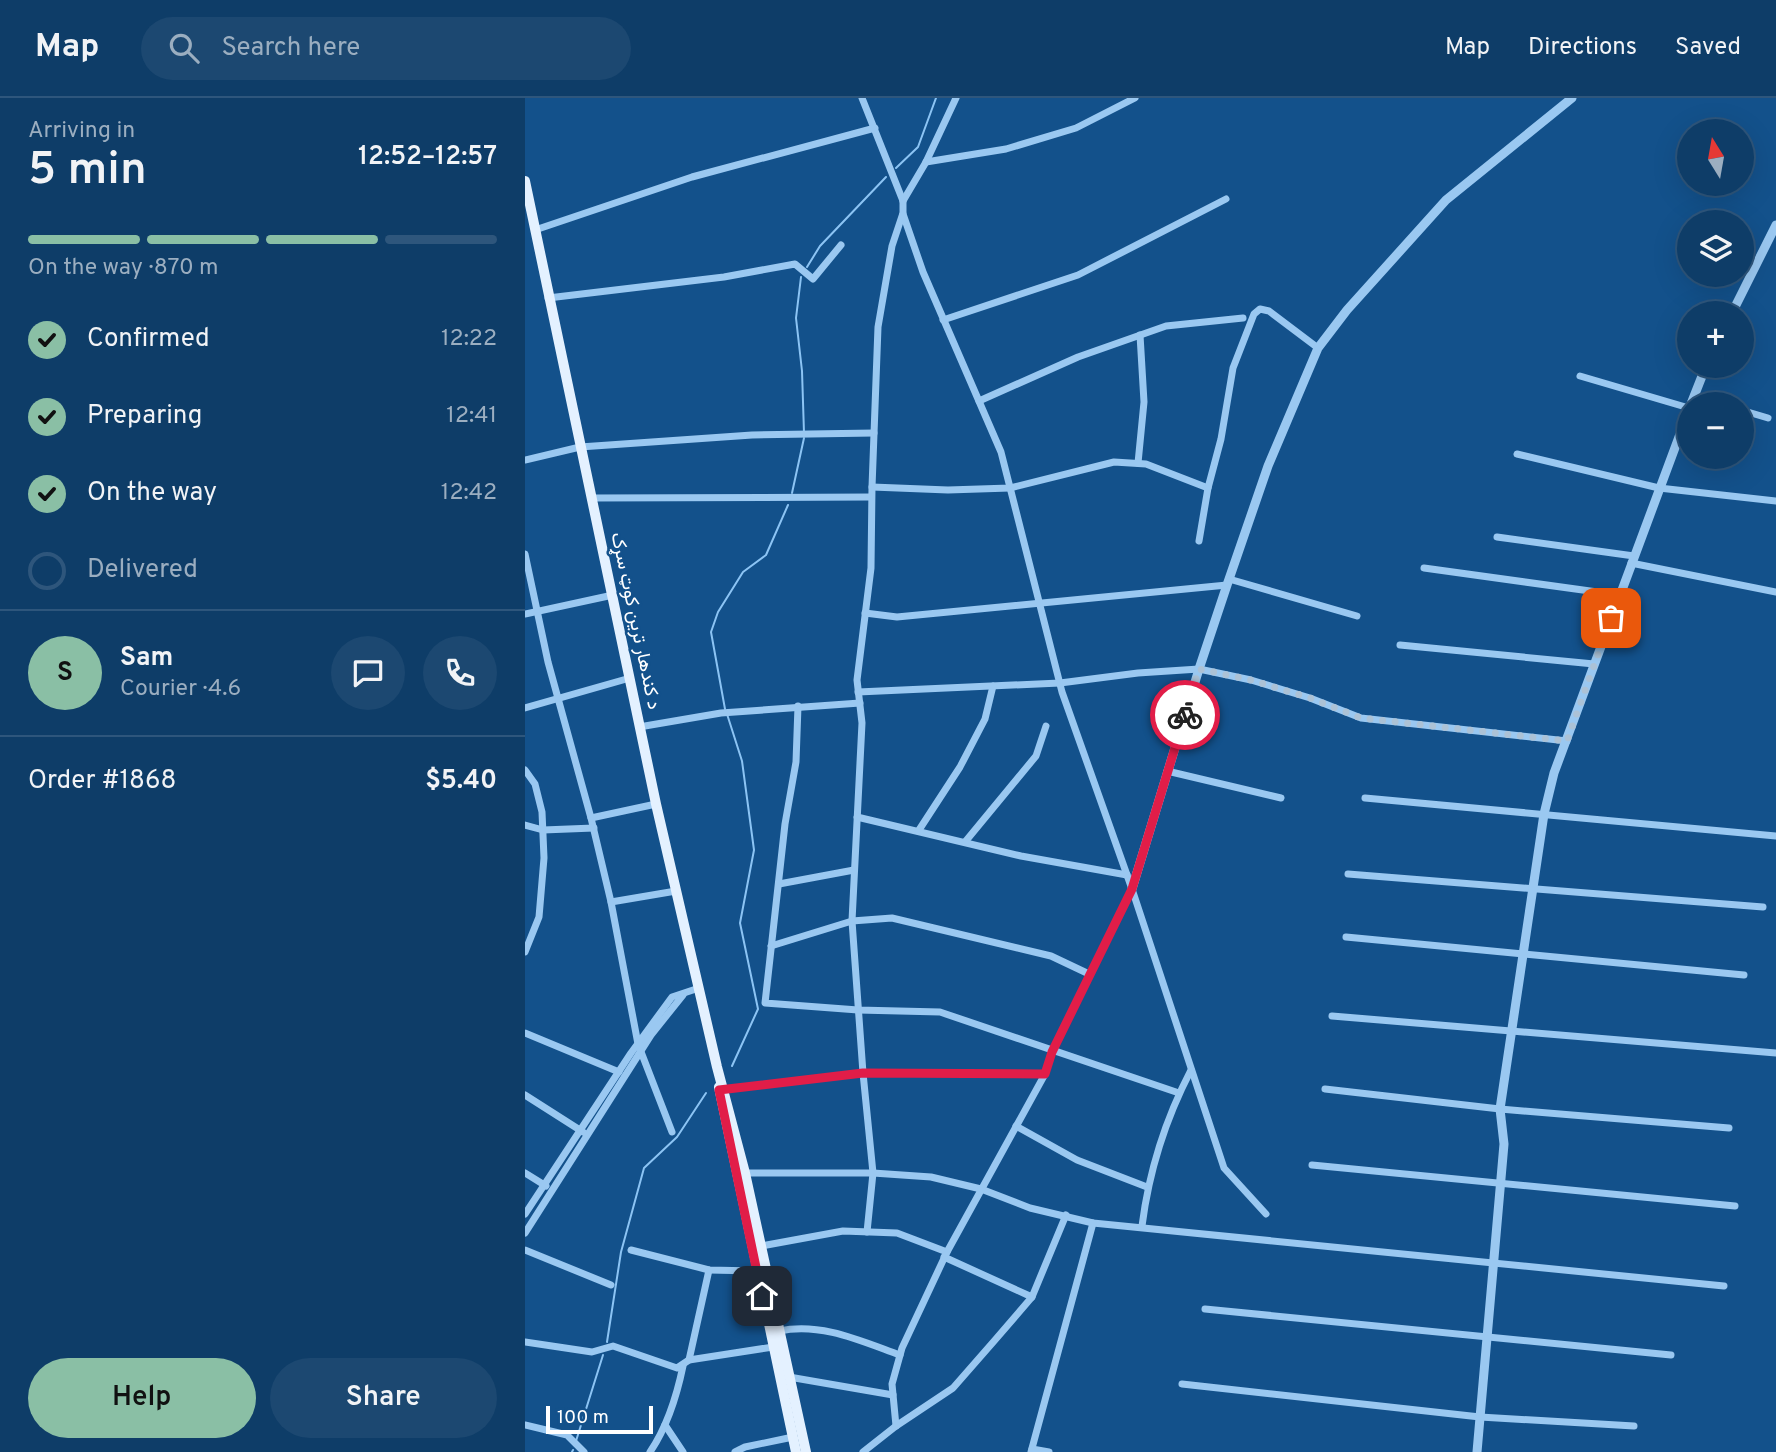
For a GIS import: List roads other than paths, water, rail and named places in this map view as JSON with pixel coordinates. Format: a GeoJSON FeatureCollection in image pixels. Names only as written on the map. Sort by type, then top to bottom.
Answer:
{"type":"FeatureCollection","features":[{"type":"Feature","properties":{"kind":"main road","name":"د کندهار ترين کوټ سړک"},"geometry":{"type":"LineString","coordinates":[[525,181],[639,727],[722,1090],[756,1270],[796,1452]]}},
{"type":"Feature","properties":{"kind":"main road","name":"د کندهار ترين کوټ سړک"},"geometry":{"type":"LineString","coordinates":[[722,1090],[745,1173],[806,1452]]}},
{"type":"Feature","properties":{"kind":"street"},"geometry":{"type":"LineString","coordinates":[[862,98],[903,201],[903,213],[892,246],[878,327],[871,486],[871,568],[857,680],[862,723],[852,921],[873,1172],[867,1232]]}},
{"type":"Feature","properties":{"kind":"street"},"geometry":{"type":"LineString","coordinates":[[903,201],[926,162],[956,98]]}},
{"type":"Feature","properties":{"kind":"street"},"geometry":{"type":"LineString","coordinates":[[926,162],[1006,149],[1076,128],[1135,98]]}},
{"type":"Feature","properties":{"kind":"street"},"geometry":{"type":"LineString","coordinates":[[895,1426],[892,1384],[900,1355],[946,1254],[1045,1074],[1052,1052],[1132,889],[1228,582],[1268,466],[1318,348],[1347,310],[1446,200],[1572,98]]}},
{"type":"Feature","properties":{"kind":"street"},"geometry":{"type":"LineString","coordinates":[[534,230],[692,177],[875,128]]}},
{"type":"Feature","properties":{"kind":"street"},"geometry":{"type":"LineString","coordinates":[[943,320],[1078,275],[1226,199]]}},
{"type":"Feature","properties":{"kind":"street"},"geometry":{"type":"LineString","coordinates":[[903,213],[923,272],[1001,452],[1060,683],[1132,889],[1224,1168],[1266,1214]]}},
{"type":"Feature","properties":{"kind":"street"},"geometry":{"type":"LineString","coordinates":[[1738,301],[1776,225]]}},
{"type":"Feature","properties":{"kind":"street"},"geometry":{"type":"LineString","coordinates":[[548,298],[725,277],[795,264],[813,279],[841,245]]}},
{"type":"Feature","properties":{"kind":"street"},"geometry":{"type":"LineString","coordinates":[[1199,541],[1233,368],[1254,314],[1260,309],[1269,311],[1318,348]]}},
{"type":"Feature","properties":{"kind":"street"},"geometry":{"type":"LineString","coordinates":[[979,401],[1078,357],[1166,326],[1244,317]]}},
{"type":"Feature","properties":{"kind":"street"},"geometry":{"type":"LineString","coordinates":[[1138,463],[1145,402],[1140,335]]}},
{"type":"Feature","properties":{"kind":"street"},"geometry":{"type":"LineString","coordinates":[[1580,376],[1677,400]]}},
{"type":"Feature","properties":{"kind":"street"},"geometry":{"type":"LineString","coordinates":[[1754,414],[1768,418]]}},
{"type":"Feature","properties":{"kind":"street"},"geometry":{"type":"LineString","coordinates":[[525,460],[580,447],[778,434],[874,433]]}},
{"type":"Feature","properties":{"kind":"street"},"geometry":{"type":"LineString","coordinates":[[1477,1452],[1504,1144],[1500,1109],[1544,814],[1554,773],[1677,441]]}},
{"type":"Feature","properties":{"kind":"street"},"geometry":{"type":"LineString","coordinates":[[1517,454],[1659,488],[1776,501]]}},
{"type":"Feature","properties":{"kind":"street"},"geometry":{"type":"LineString","coordinates":[[871,486],[948,490],[1010,488],[1114,462],[1146,464],[1208,488]]}},
{"type":"Feature","properties":{"kind":"street"},"geometry":{"type":"LineString","coordinates":[[592,498],[871,497]]}},
{"type":"Feature","properties":{"kind":"street"},"geometry":{"type":"LineString","coordinates":[[1497,537],[1632,560],[1776,592]]}},
{"type":"Feature","properties":{"kind":"street"},"geometry":{"type":"LineString","coordinates":[[525,554],[558,699],[594,828],[640,1047],[672,1132]]}},
{"type":"Feature","properties":{"kind":"street"},"geometry":{"type":"LineString","coordinates":[[1424,568],[1619,595]]}},
{"type":"Feature","properties":{"kind":"street"},"geometry":{"type":"LineString","coordinates":[[865,613],[897,617],[1228,582],[1357,616]]}},
{"type":"Feature","properties":{"kind":"street"},"geometry":{"type":"LineString","coordinates":[[525,614],[613,595]]}},
{"type":"Feature","properties":{"kind":"street"},"geometry":{"type":"LineString","coordinates":[[1401,645],[1594,664]]}},
{"type":"Feature","properties":{"kind":"street"},"geometry":{"type":"LineString","coordinates":[[858,692],[1060,683],[1138,673],[1199,669],[1251,680],[1310,698],[1361,718],[1567,741]]}},
{"type":"Feature","properties":{"kind":"street"},"geometry":{"type":"LineString","coordinates":[[525,708],[630,678]]}},
{"type":"Feature","properties":{"kind":"street"},"geometry":{"type":"LineString","coordinates":[[919,830],[960,767],[985,719],[993,686]]}},
{"type":"Feature","properties":{"kind":"street"},"geometry":{"type":"LineString","coordinates":[[639,727],[721,713],[860,703]]}},
{"type":"Feature","properties":{"kind":"street"},"geometry":{"type":"LineString","coordinates":[[798,706],[796,762],[785,824],[765,1003],[858,1010],[940,1012],[1179,1093]]}},
{"type":"Feature","properties":{"kind":"street"},"geometry":{"type":"LineString","coordinates":[[965,842],[1036,756],[1046,726]]}},
{"type":"Feature","properties":{"kind":"street"},"geometry":{"type":"LineString","coordinates":[[525,770],[535,783],[542,812],[544,859],[539,917],[525,952]]}},
{"type":"Feature","properties":{"kind":"street"},"geometry":{"type":"LineString","coordinates":[[1167,771],[1281,798]]}},
{"type":"Feature","properties":{"kind":"street"},"geometry":{"type":"LineString","coordinates":[[1365,798],[1776,836]]}},
{"type":"Feature","properties":{"kind":"street"},"geometry":{"type":"LineString","coordinates":[[591,818],[656,804]]}},
{"type":"Feature","properties":{"kind":"street"},"geometry":{"type":"LineString","coordinates":[[857,817],[1021,856],[1127,875]]}},
{"type":"Feature","properties":{"kind":"street"},"geometry":{"type":"LineString","coordinates":[[525,825],[543,830],[594,828]]}},
{"type":"Feature","properties":{"kind":"street"},"geometry":{"type":"LineString","coordinates":[[779,884],[854,870]]}},
{"type":"Feature","properties":{"kind":"street"},"geometry":{"type":"LineString","coordinates":[[1348,874],[1763,907]]}},
{"type":"Feature","properties":{"kind":"street"},"geometry":{"type":"LineString","coordinates":[[611,902],[676,891]]}},
{"type":"Feature","properties":{"kind":"street"},"geometry":{"type":"LineString","coordinates":[[771,946],[852,921],[892,918],[1051,956],[1089,974]]}},
{"type":"Feature","properties":{"kind":"street"},"geometry":{"type":"LineString","coordinates":[[1346,937],[1744,975]]}},
{"type":"Feature","properties":{"kind":"street"},"geometry":{"type":"LineString","coordinates":[[525,1214],[619,1072],[683,995],[699,988]]}},
{"type":"Feature","properties":{"kind":"street"},"geometry":{"type":"LineString","coordinates":[[1332,1016],[1776,1053]]}},
{"type":"Feature","properties":{"kind":"street"},"geometry":{"type":"LineString","coordinates":[[525,1033],[619,1072]]}},
{"type":"Feature","properties":{"kind":"street"},"geometry":{"type":"LineString","coordinates":[[525,1233],[640,1047]]}},
{"type":"Feature","properties":{"kind":"street"},"geometry":{"type":"LineString","coordinates":[[1142,1226],[1147,1187],[1159,1144],[1191,1070]]}},
{"type":"Feature","properties":{"kind":"street"},"geometry":{"type":"LineString","coordinates":[[722,1090],[863,1073],[1045,1074]]}},
{"type":"Feature","properties":{"kind":"street"},"geometry":{"type":"LineString","coordinates":[[1325,1089],[1500,1109],[1729,1128]]}},
{"type":"Feature","properties":{"kind":"street"},"geometry":{"type":"LineString","coordinates":[[525,1095],[588,1135]]}},
{"type":"Feature","properties":{"kind":"street"},"geometry":{"type":"LineString","coordinates":[[1016,1126],[1077,1160],[1147,1187]]}},
{"type":"Feature","properties":{"kind":"street"},"geometry":{"type":"LineString","coordinates":[[1312,1165],[1735,1206]]}},
{"type":"Feature","properties":{"kind":"street"},"geometry":{"type":"LineString","coordinates":[[745,1173],[873,1172],[931,1177],[981,1189],[1030,1208],[1093,1223],[1724,1286]]}},
{"type":"Feature","properties":{"kind":"street"},"geometry":{"type":"LineString","coordinates":[[525,1173],[552,1190]]}},
{"type":"Feature","properties":{"kind":"street"},"geometry":{"type":"LineString","coordinates":[[863,1452],[895,1426],[953,1388],[1032,1297],[1066,1215]]}},
{"type":"Feature","properties":{"kind":"street"},"geometry":{"type":"LineString","coordinates":[[1049,1452],[1031,1451],[1093,1223]]}},
{"type":"Feature","properties":{"kind":"street"},"geometry":{"type":"LineString","coordinates":[[761,1246],[843,1231],[897,1233],[1032,1297]]}},
{"type":"Feature","properties":{"kind":"street"},"geometry":{"type":"LineString","coordinates":[[525,1250],[611,1286]]}},
{"type":"Feature","properties":{"kind":"street"},"geometry":{"type":"LineString","coordinates":[[631,1250],[709,1270],[756,1270]]}},
{"type":"Feature","properties":{"kind":"street"},"geometry":{"type":"LineString","coordinates":[[650,1452],[660,1438],[679,1386],[709,1270]]}},
{"type":"Feature","properties":{"kind":"street"},"geometry":{"type":"LineString","coordinates":[[1205,1309],[1671,1354]]}},
{"type":"Feature","properties":{"kind":"street"},"geometry":{"type":"LineString","coordinates":[[779,1331],[796,1328],[834,1332],[900,1355]]}},
{"type":"Feature","properties":{"kind":"street"},"geometry":{"type":"LineString","coordinates":[[525,1342],[592,1352],[613,1346],[677,1368],[686,1363],[773,1348]]}},
{"type":"Feature","properties":{"kind":"street"},"geometry":{"type":"LineString","coordinates":[[789,1377],[893,1395]]}},
{"type":"Feature","properties":{"kind":"street"},"geometry":{"type":"LineString","coordinates":[[1182,1384],[1480,1417],[1634,1426]]}},
{"type":"Feature","properties":{"kind":"street"},"geometry":{"type":"LineString","coordinates":[[525,1425],[567,1435],[584,1452]]}},
{"type":"Feature","properties":{"kind":"street"},"geometry":{"type":"LineString","coordinates":[[665,1425],[683,1452]]}},
{"type":"Feature","properties":{"kind":"street"},"geometry":{"type":"LineString","coordinates":[[735,1452],[745,1447],[793,1437]]}},
{"type":"Feature","properties":{"kind":"waterway"},"geometry":{"type":"LineString","coordinates":[[896,168],[918,147],[936,98]]}},
{"type":"Feature","properties":{"kind":"waterway"},"geometry":{"type":"LineString","coordinates":[[807,267],[820,246],[886,177]]}},
{"type":"Feature","properties":{"kind":"waterway"},"geometry":{"type":"LineString","coordinates":[[801,277],[796,318],[802,371],[804,433]]}},
{"type":"Feature","properties":{"kind":"waterway"},"geometry":{"type":"LineString","coordinates":[[792,493],[804,438]]}},
{"type":"Feature","properties":{"kind":"waterway"},"geometry":{"type":"LineString","coordinates":[[725,709],[711,632],[718,612],[743,572],[766,555],[788,505]]}},
{"type":"Feature","properties":{"kind":"waterway"},"geometry":{"type":"LineString","coordinates":[[727,714],[742,761],[754,850],[740,923],[758,1009],[732,1066]]}},
{"type":"Feature","properties":{"kind":"waterway"},"geometry":{"type":"LineString","coordinates":[[607,1342],[621,1252],[644,1168],[677,1137],[706,1093]]}},
{"type":"Feature","properties":{"kind":"waterway"},"geometry":{"type":"LineString","coordinates":[[576,1441],[603,1355]]}}]}
